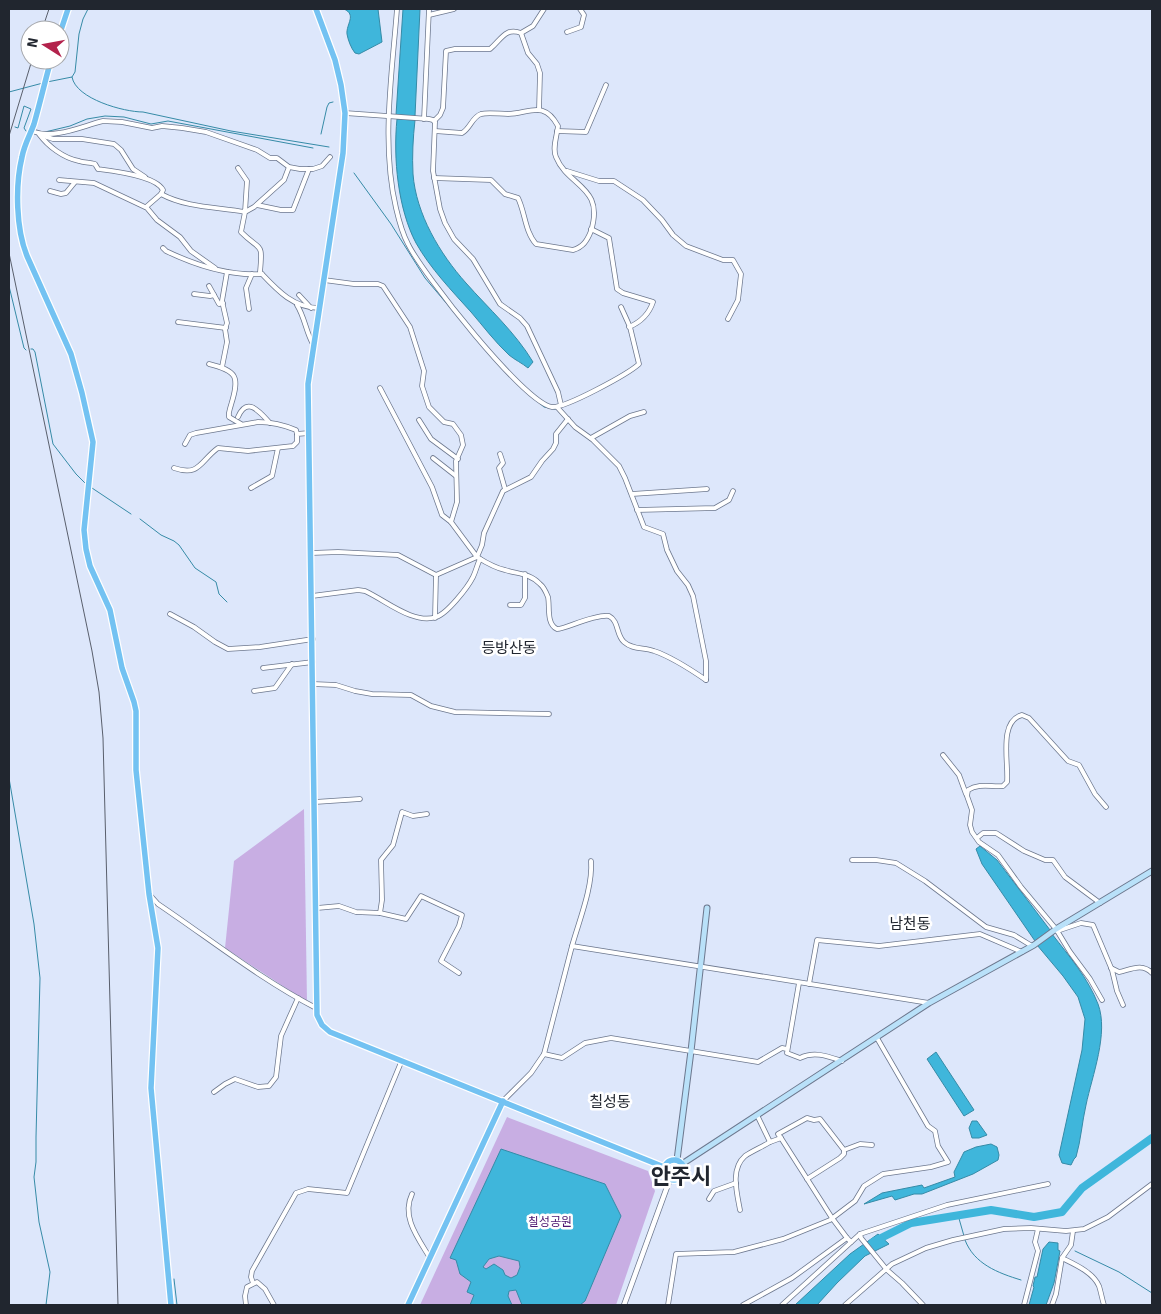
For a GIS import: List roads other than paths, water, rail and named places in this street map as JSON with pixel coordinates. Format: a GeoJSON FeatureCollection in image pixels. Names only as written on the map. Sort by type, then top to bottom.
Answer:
{"type":"FeatureCollection","features":[{"type":"Feature","properties":{"kind":"main road"},"geometry":{"type":"LineString","coordinates":[[316,9],[336,60],[344,114],[343,153],[308,384],[317,908],[316,1008],[319,1020],[325,1029],[664,1167]]}},
{"type":"Feature","properties":{"kind":"main road"},"geometry":{"type":"LineString","coordinates":[[48,70],[19,170],[21,238],[27,256],[71,354],[91,432],[92,459],[84,538],[88,559],[110,610],[122,668],[134,702],[137,721],[136,770],[149,894],[158,948],[151,1064],[151,1100],[171,1305]]}},
{"type":"Feature","properties":{"kind":"main road"},"geometry":{"type":"LineString","coordinates":[[706,908],[679,1162],[684,1170],[682,1176],[677,1180],[670,1179],[664,1173],[664,1167],[670,1160],[679,1162],[842,1061],[928,1003],[1022,952],[1152,871]]}},
{"type":"Feature","properties":{"kind":"main road"},"geometry":{"type":"LineString","coordinates":[[408,1305],[503,1101]]}},
{"type":"Feature","properties":{"kind":"street"},"geometry":{"type":"LineString","coordinates":[[397,9],[391,117],[388,133],[391,181],[398,217],[408,245],[442,296],[496,360],[529,393],[545,405],[559,406],[623,376],[639,364],[629,327],[621,307]]}},
{"type":"Feature","properties":{"kind":"street"},"geometry":{"type":"LineString","coordinates":[[424,119],[429,9]]}},
{"type":"Feature","properties":{"kind":"street"},"geometry":{"type":"LineString","coordinates":[[429,15],[454,9]]}},
{"type":"Feature","properties":{"kind":"street"},"geometry":{"type":"LineString","coordinates":[[434,121],[440,115],[443,108],[446,51],[455,49],[486,50],[491,48],[506,32],[521,33],[533,26],[544,9]]}},
{"type":"Feature","properties":{"kind":"street"},"geometry":{"type":"LineString","coordinates":[[580,9],[584,15]]}},
{"type":"Feature","properties":{"kind":"street"},"geometry":{"type":"LineString","coordinates":[[567,32],[581,28],[585,9]]}},
{"type":"Feature","properties":{"kind":"street"},"geometry":{"type":"LineString","coordinates":[[521,33],[528,53],[537,64],[540,73],[539,110]]}},
{"type":"Feature","properties":{"kind":"street"},"geometry":{"type":"LineString","coordinates":[[557,131],[586,132],[606,86]]}},
{"type":"Feature","properties":{"kind":"street"},"geometry":{"type":"LineString","coordinates":[[434,178],[491,180],[505,194],[518,198],[523,210],[525,224],[536,244],[574,250],[583,246],[591,229],[593,209],[591,197],[565,171],[558,160],[554,150],[558,126],[549,114],[529,109],[512,114],[479,115],[462,133],[435,131]]}},
{"type":"Feature","properties":{"kind":"street"},"geometry":{"type":"LineString","coordinates":[[344,114],[434,121]]}},
{"type":"Feature","properties":{"kind":"street"},"geometry":{"type":"LineString","coordinates":[[39,134],[72,130],[103,121],[122,122],[152,128],[162,126],[206,132],[257,150],[270,158],[277,158],[288,167],[310,169],[322,166],[330,157]]}},
{"type":"Feature","properties":{"kind":"street"},"geometry":{"type":"LineString","coordinates":[[380,388],[432,487],[442,515],[451,522],[478,558],[504,570],[525,574],[536,579],[545,590],[550,617],[555,627],[559,629],[580,621],[600,616],[609,616],[615,622],[618,633],[624,642],[633,648],[649,649],[666,656],[706,680],[706,662],[691,591],[667,550],[663,534],[644,526],[619,466],[591,438],[574,427],[568,420],[559,406],[558,392],[527,326],[520,318],[500,304],[474,259],[448,230],[440,209],[432,164],[434,121]]}},
{"type":"Feature","properties":{"kind":"street"},"geometry":{"type":"LineString","coordinates":[[32,131],[52,139],[114,144],[121,150],[133,169],[148,180]]}},
{"type":"Feature","properties":{"kind":"street"},"geometry":{"type":"LineString","coordinates":[[39,134],[57,152],[74,160],[95,164],[98,169],[123,173],[160,185],[163,190],[161,194],[146,208]]}},
{"type":"Feature","properties":{"kind":"street"},"geometry":{"type":"LineString","coordinates":[[161,194],[175,201],[245,212],[257,205],[284,180],[288,167]]}},
{"type":"Feature","properties":{"kind":"street"},"geometry":{"type":"LineString","coordinates":[[238,168],[247,181],[245,212],[241,232],[260,247],[262,252],[260,272],[297,305],[304,318],[308,336],[313,345]]}},
{"type":"Feature","properties":{"kind":"street"},"geometry":{"type":"LineString","coordinates":[[257,205],[281,210],[293,210],[310,169]]}},
{"type":"Feature","properties":{"kind":"street"},"geometry":{"type":"LineString","coordinates":[[565,171],[599,181],[614,181],[643,200],[662,220],[673,236],[686,246],[723,260],[733,260],[741,274],[738,300],[728,319]]}},
{"type":"Feature","properties":{"kind":"street"},"geometry":{"type":"LineString","coordinates":[[59,180],[94,183],[146,208],[157,220],[180,237],[191,251],[215,268]]}},
{"type":"Feature","properties":{"kind":"street"},"geometry":{"type":"LineString","coordinates":[[50,192],[66,193],[75,182]]}},
{"type":"Feature","properties":{"kind":"street"},"geometry":{"type":"LineString","coordinates":[[591,229],[609,238],[617,290],[653,302],[642,320],[629,327]]}},
{"type":"Feature","properties":{"kind":"street"},"geometry":{"type":"LineString","coordinates":[[164,248],[166,251],[189,262],[227,272],[262,274]]}},
{"type":"Feature","properties":{"kind":"street"},"geometry":{"type":"LineString","coordinates":[[222,367],[227,342],[227,322],[223,303],[227,272]]}},
{"type":"Feature","properties":{"kind":"street"},"geometry":{"type":"LineString","coordinates":[[249,310],[246,288],[252,274]]}},
{"type":"Feature","properties":{"kind":"street"},"geometry":{"type":"LineString","coordinates":[[324,280],[354,284],[378,284],[384,288],[410,327],[424,371],[422,386],[429,407],[444,422],[453,424],[461,435],[462,445],[456,476],[457,502],[451,522]]}},
{"type":"Feature","properties":{"kind":"street"},"geometry":{"type":"LineString","coordinates":[[209,286],[219,304],[223,303]]}},
{"type":"Feature","properties":{"kind":"street"},"geometry":{"type":"LineString","coordinates":[[194,294],[214,295]]}},
{"type":"Feature","properties":{"kind":"street"},"geometry":{"type":"LineString","coordinates":[[299,295],[311,308]]}},
{"type":"Feature","properties":{"kind":"street"},"geometry":{"type":"LineString","coordinates":[[297,305],[319,308]]}},
{"type":"Feature","properties":{"kind":"street"},"geometry":{"type":"LineString","coordinates":[[178,322],[226,328]]}},
{"type":"Feature","properties":{"kind":"street"},"geometry":{"type":"LineString","coordinates":[[210,364],[232,371],[236,385],[229,416],[241,424]]}},
{"type":"Feature","properties":{"kind":"street"},"geometry":{"type":"LineString","coordinates":[[238,417],[242,409],[249,406],[259,412],[270,423]]}},
{"type":"Feature","properties":{"kind":"street"},"geometry":{"type":"LineString","coordinates":[[591,438],[630,416],[644,412]]}},
{"type":"Feature","properties":{"kind":"street"},"geometry":{"type":"LineString","coordinates":[[419,420],[431,439],[458,459]]}},
{"type":"Feature","properties":{"kind":"street"},"geometry":{"type":"LineString","coordinates":[[312,596],[358,590],[365,591],[409,615],[427,619],[440,616],[472,578],[484,533],[505,490],[531,477],[553,449],[556,443],[556,434],[568,420]]}},
{"type":"Feature","properties":{"kind":"street"},"geometry":{"type":"LineString","coordinates":[[174,468],[182,471],[191,471],[202,466],[211,453],[218,448],[248,451],[294,446],[297,442],[297,434],[296,430],[270,423],[241,424],[190,435],[185,444]]}},
{"type":"Feature","properties":{"kind":"street"},"geometry":{"type":"LineString","coordinates":[[297,434],[310,433]]}},
{"type":"Feature","properties":{"kind":"street"},"geometry":{"type":"LineString","coordinates":[[251,488],[272,476],[278,448]]}},
{"type":"Feature","properties":{"kind":"street"},"geometry":{"type":"LineString","coordinates":[[500,454],[503,464],[499,468],[505,490]]}},
{"type":"Feature","properties":{"kind":"street"},"geometry":{"type":"LineString","coordinates":[[433,458],[456,476]]}},
{"type":"Feature","properties":{"kind":"street"},"geometry":{"type":"LineString","coordinates":[[632,494],[707,489]]}},
{"type":"Feature","properties":{"kind":"street"},"geometry":{"type":"LineString","coordinates":[[636,510],[715,508],[729,500],[733,491]]}},
{"type":"Feature","properties":{"kind":"street"},"geometry":{"type":"LineString","coordinates":[[311,553],[338,552],[398,555],[436,575],[478,558]]}},
{"type":"Feature","properties":{"kind":"street"},"geometry":{"type":"LineString","coordinates":[[510,605],[521,605],[525,601],[525,574]]}},
{"type":"Feature","properties":{"kind":"street"},"geometry":{"type":"LineString","coordinates":[[435,618],[436,575]]}},
{"type":"Feature","properties":{"kind":"street"},"geometry":{"type":"LineString","coordinates":[[170,614],[194,626],[228,649],[252,648],[313,639]]}},
{"type":"Feature","properties":{"kind":"street"},"geometry":{"type":"LineString","coordinates":[[263,668],[313,662]]}},
{"type":"Feature","properties":{"kind":"street"},"geometry":{"type":"LineString","coordinates":[[254,691],[276,688],[292,664]]}},
{"type":"Feature","properties":{"kind":"street"},"geometry":{"type":"LineString","coordinates":[[313,684],[336,685],[372,694],[411,695],[430,706],[455,712],[549,714]]}},
{"type":"Feature","properties":{"kind":"street"},"geometry":{"type":"LineString","coordinates":[[967,796],[968,790],[972,788],[1003,786],[1007,782],[1006,739],[1012,721],[1014,718],[1022,715],[1029,718],[1068,761],[1080,765],[1095,794],[1106,806]]}},
{"type":"Feature","properties":{"kind":"street"},"geometry":{"type":"LineString","coordinates":[[943,755],[959,775],[972,810],[971,828],[979,842],[998,855],[1056,930],[1090,978],[1102,1000]]}},
{"type":"Feature","properties":{"kind":"street"},"geometry":{"type":"LineString","coordinates":[[315,802],[360,799]]}},
{"type":"Feature","properties":{"kind":"street"},"geometry":{"type":"LineString","coordinates":[[380,913],[382,900],[382,860],[393,845],[402,812],[413,816],[427,814]]}},
{"type":"Feature","properties":{"kind":"street"},"geometry":{"type":"LineString","coordinates":[[977,838],[983,833],[996,833],[1024,851],[1045,860],[1052,860],[1065,877],[1100,903]]}},
{"type":"Feature","properties":{"kind":"street"},"geometry":{"type":"LineString","coordinates":[[852,860],[876,860],[896,863],[986,926],[1014,935],[1033,945]]}},
{"type":"Feature","properties":{"kind":"street"},"geometry":{"type":"LineString","coordinates":[[503,1101],[532,1073],[544,1054],[592,872],[590,861]]}},
{"type":"Feature","properties":{"kind":"street"},"geometry":{"type":"LineString","coordinates":[[149,894],[158,904],[298,998],[316,1008]]}},
{"type":"Feature","properties":{"kind":"street"},"geometry":{"type":"LineString","coordinates":[[317,908],[339,906],[356,912],[380,913],[406,919],[421,896],[462,915],[459,926],[441,961],[459,973]]}},
{"type":"Feature","properties":{"kind":"street"},"geometry":{"type":"LineString","coordinates":[[1056,930],[1081,922],[1093,925],[1111,968],[1123,1005]]}},
{"type":"Feature","properties":{"kind":"street"},"geometry":{"type":"LineString","coordinates":[[980,934],[986,926]]}},
{"type":"Feature","properties":{"kind":"street"},"geometry":{"type":"LineString","coordinates":[[808,984],[817,940],[879,946],[980,934],[1022,952]]}},
{"type":"Feature","properties":{"kind":"street"},"geometry":{"type":"LineString","coordinates":[[572,946],[928,1003]]}},
{"type":"Feature","properties":{"kind":"street"},"geometry":{"type":"LineString","coordinates":[[1111,968],[1119,972],[1132,968],[1145,968],[1152,974]]}},
{"type":"Feature","properties":{"kind":"street"},"geometry":{"type":"LineString","coordinates":[[799,983],[787,1054],[800,1058],[806,1054],[826,1055],[842,1061]]}},
{"type":"Feature","properties":{"kind":"street"},"geometry":{"type":"LineString","coordinates":[[214,1092],[224,1084],[235,1079],[258,1087],[269,1086],[276,1077],[281,1036],[298,998]]}},
{"type":"Feature","properties":{"kind":"street"},"geometry":{"type":"LineString","coordinates":[[544,1054],[562,1058],[585,1043],[611,1038],[758,1062],[782,1048],[787,1049]]}},
{"type":"Feature","properties":{"kind":"street"},"geometry":{"type":"LineString","coordinates":[[668,1305],[676,1254],[734,1252],[783,1239],[832,1218],[855,1200],[864,1186],[883,1174],[931,1167],[948,1162],[938,1146],[935,1131],[928,1126],[877,1038]]}},
{"type":"Feature","properties":{"kind":"street"},"geometry":{"type":"LineString","coordinates":[[253,1283],[252,1271],[296,1193],[308,1189],[347,1193],[402,1060]]}},
{"type":"Feature","properties":{"kind":"street"},"geometry":{"type":"LineString","coordinates":[[757,1114],[770,1142]]}},
{"type":"Feature","properties":{"kind":"street"},"geometry":{"type":"LineString","coordinates":[[844,1150],[820,1118],[814,1120],[807,1118],[778,1134],[832,1218],[851,1242]]}},
{"type":"Feature","properties":{"kind":"street"},"geometry":{"type":"LineString","coordinates":[[740,1210],[736,1183],[741,1161],[770,1142],[781,1138]]}},
{"type":"Feature","properties":{"kind":"street"},"geometry":{"type":"LineString","coordinates":[[844,1150],[860,1144],[872,1145]]}},
{"type":"Feature","properties":{"kind":"street"},"geometry":{"type":"LineString","coordinates":[[807,1179],[840,1158],[844,1154],[844,1150]]}},
{"type":"Feature","properties":{"kind":"street"},"geometry":{"type":"LineString","coordinates":[[624,1305],[670,1179]]}},
{"type":"Feature","properties":{"kind":"street"},"geometry":{"type":"LineString","coordinates":[[709,1199],[714,1191],[736,1183]]}},
{"type":"Feature","properties":{"kind":"street"},"geometry":{"type":"LineString","coordinates":[[782,1305],[860,1236],[947,1205],[1048,1184]]}},
{"type":"Feature","properties":{"kind":"street"},"geometry":{"type":"LineString","coordinates":[[845,1305],[885,1268],[903,1258],[938,1244],[1004,1229],[1084,1229],[1094,1225],[1152,1184]]}},
{"type":"Feature","properties":{"kind":"street"},"geometry":{"type":"LineString","coordinates":[[412,1194],[408,1201],[407,1212],[412,1227],[430,1258]]}},
{"type":"Feature","properties":{"kind":"street"},"geometry":{"type":"LineString","coordinates":[[1024,1305],[1038,1251],[1035,1242],[1038,1229]]}},
{"type":"Feature","properties":{"kind":"street"},"geometry":{"type":"LineString","coordinates":[[1052,1305],[1056,1294],[1062,1258],[1071,1245],[1073,1230]]}},
{"type":"Feature","properties":{"kind":"street"},"geometry":{"type":"LineString","coordinates":[[860,1236],[885,1268],[923,1305]]}},
{"type":"Feature","properties":{"kind":"street"},"geometry":{"type":"LineString","coordinates":[[744,1305],[792,1278],[847,1238]]}},
{"type":"Feature","properties":{"kind":"street"},"geometry":{"type":"LineString","coordinates":[[1062,1258],[1082,1268],[1092,1277],[1098,1284],[1104,1305]]}},
{"type":"Feature","properties":{"kind":"street"},"geometry":{"type":"LineString","coordinates":[[246,1305],[247,1287],[257,1282],[265,1289],[274,1305]]}},
{"type":"Feature","properties":{"kind":"water"},"geometry":{"type":"Polygon","coordinates":[[[344,9],[378,9],[382,42],[359,54],[355,53],[347,34],[350,14],[344,9]]]}},
{"type":"Feature","properties":{"kind":"water"},"geometry":{"type":"Polygon","coordinates":[[[403,9],[420,9],[415,116],[396,115],[403,9]]]}},
{"type":"Feature","properties":{"kind":"water"},"geometry":{"type":"Polygon","coordinates":[[[397,119],[415,120],[413,174],[415,189],[431,233],[456,272],[526,351],[533,362],[528,368],[509,355],[494,339],[449,288],[416,243],[405,215],[398,183],[397,119]]]}},
{"type":"Feature","properties":{"kind":"water"},"geometry":{"type":"Polygon","coordinates":[[[980,846],[997,860],[1050,930],[1035,941],[982,864],[976,849],[980,846]]]}},
{"type":"Feature","properties":{"kind":"water"},"geometry":{"type":"Polygon","coordinates":[[[1052,934],[1078,967],[1089,985],[1101,1015],[1101,1041],[1086,1105],[1078,1151],[1071,1165],[1062,1163],[1059,1155],[1082,1050],[1085,1019],[1078,997],[1037,945],[1052,934]]]}},
{"type":"Feature","properties":{"kind":"water"},"geometry":{"type":"Polygon","coordinates":[[[936,1052],[974,1110],[964,1116],[927,1059],[936,1052]]]}},
{"type":"Feature","properties":{"kind":"water"},"geometry":{"type":"Polygon","coordinates":[[[972,1121],[977,1121],[987,1135],[972,1138],[969,1128],[972,1121]]]}},
{"type":"Feature","properties":{"kind":"water"},"geometry":{"type":"Polygon","coordinates":[[[991,1144],[997,1147],[998,1160],[973,1174],[922,1194],[914,1194],[895,1200],[892,1196],[864,1204],[882,1193],[922,1185],[924,1188],[955,1177],[954,1172],[964,1152],[991,1144]]]}},
{"type":"Feature","properties":{"kind":"water","name":"칠성공원"},"geometry":{"type":"Polygon","coordinates":[[[501,1149],[605,1184],[621,1216],[585,1301],[580,1305],[522,1305],[516,1290],[509,1291],[508,1296],[512,1305],[470,1305],[474,1295],[467,1292],[471,1282],[460,1274],[456,1260],[450,1258],[501,1149]],[[499,1256],[489,1259],[483,1267],[486,1269],[494,1264],[511,1278],[517,1275],[520,1267],[519,1261],[499,1256]]]}},
{"type":"Feature","properties":{"kind":"water"},"geometry":{"type":"Polygon","coordinates":[[[878,1234],[889,1244],[865,1256],[817,1305],[795,1305],[850,1254],[878,1234]]]}},
{"type":"Feature","properties":{"kind":"water"},"geometry":{"type":"Polygon","coordinates":[[[1049,1242],[1058,1243],[1058,1250],[1060,1251],[1054,1283],[1046,1305],[1029,1305],[1043,1249],[1049,1242]]]}},
{"type":"Feature","properties":{"kind":"waterway"},"geometry":{"type":"LineString","coordinates":[[72,77],[75,72],[79,34],[88,9]]}},
{"type":"Feature","properties":{"kind":"waterway"},"geometry":{"type":"LineString","coordinates":[[47,82],[72,77],[75,85],[91,98],[124,110],[143,112],[231,131],[329,147]]}},
{"type":"Feature","properties":{"kind":"waterway"},"geometry":{"type":"LineString","coordinates":[[9,92],[43,83]]}},
{"type":"Feature","properties":{"kind":"waterway"},"geometry":{"type":"LineString","coordinates":[[321,134],[327,107],[329,103],[333,102]]}},
{"type":"Feature","properties":{"kind":"waterway"},"geometry":{"type":"LineString","coordinates":[[15,127],[18,128],[24,106],[31,109],[24,128],[26,131]]}},
{"type":"Feature","properties":{"kind":"waterway"},"geometry":{"type":"LineString","coordinates":[[45,132],[70,126],[87,119],[105,116],[124,117],[151,124],[168,121],[313,148]]}},
{"type":"Feature","properties":{"kind":"waterway"},"geometry":{"type":"LineString","coordinates":[[354,173],[391,224],[425,278],[497,363]]}},
{"type":"Feature","properties":{"kind":"waterway"},"geometry":{"type":"LineString","coordinates":[[9,286],[26,350]]}},
{"type":"Feature","properties":{"kind":"waterway"},"geometry":{"type":"LineString","coordinates":[[31,349],[35,352],[53,444],[85,483]]}},
{"type":"Feature","properties":{"kind":"waterway"},"geometry":{"type":"LineString","coordinates":[[519,386],[544,407],[555,409]]}},
{"type":"Feature","properties":{"kind":"waterway"},"geometry":{"type":"LineString","coordinates":[[92,488],[131,514]]}},
{"type":"Feature","properties":{"kind":"waterway"},"geometry":{"type":"LineString","coordinates":[[140,519],[161,535],[179,545],[195,568],[216,582],[219,594],[227,602]]}},
{"type":"Feature","properties":{"kind":"waterway"},"geometry":{"type":"LineString","coordinates":[[9,778],[34,924],[40,978],[36,1162],[34,1177],[39,1222],[50,1272],[46,1305]]}},
{"type":"Feature","properties":{"kind":"waterway"},"geometry":{"type":"LineString","coordinates":[[873,1242],[911,1223],[991,1210],[1034,1217],[1062,1212],[1082,1188],[1152,1138]]}},
{"type":"Feature","properties":{"kind":"waterway"},"geometry":{"type":"LineString","coordinates":[[958,1215],[964,1236]]}},
{"type":"Feature","properties":{"kind":"waterway"},"geometry":{"type":"LineString","coordinates":[[965,1240],[974,1255],[981,1261],[996,1271],[1021,1280]]}},
{"type":"Feature","properties":{"kind":"waterway"},"geometry":{"type":"LineString","coordinates":[[1075,1251],[1119,1272],[1152,1293]]}},
{"type":"Feature","properties":{"kind":"waterway"},"geometry":{"type":"LineString","coordinates":[[174,1279],[177,1305]]}},
{"type":"Feature","properties":{"kind":"railway"},"geometry":{"type":"LineString","coordinates":[[45,20],[49,9]]}},
{"type":"Feature","properties":{"kind":"railway"},"geometry":{"type":"LineString","coordinates":[[9,136],[29,70]]}},
{"type":"Feature","properties":{"kind":"railway"},"geometry":{"type":"LineString","coordinates":[[9,253],[99,692],[103,738],[118,1305]]}},
{"type":"Feature","properties":{"kind":"district","name":"등방산동"},"geometry":{"type":"Point","coordinates":[509,648]}},
{"type":"Feature","properties":{"kind":"district","name":"남천동"},"geometry":{"type":"Point","coordinates":[910,924]}},
{"type":"Feature","properties":{"kind":"district","name":"칠성동"},"geometry":{"type":"Point","coordinates":[610,1102]}},
{"type":"Feature","properties":{"kind":"district","name":"안주시"},"geometry":{"type":"Point","coordinates":[681,1176]}}]}
